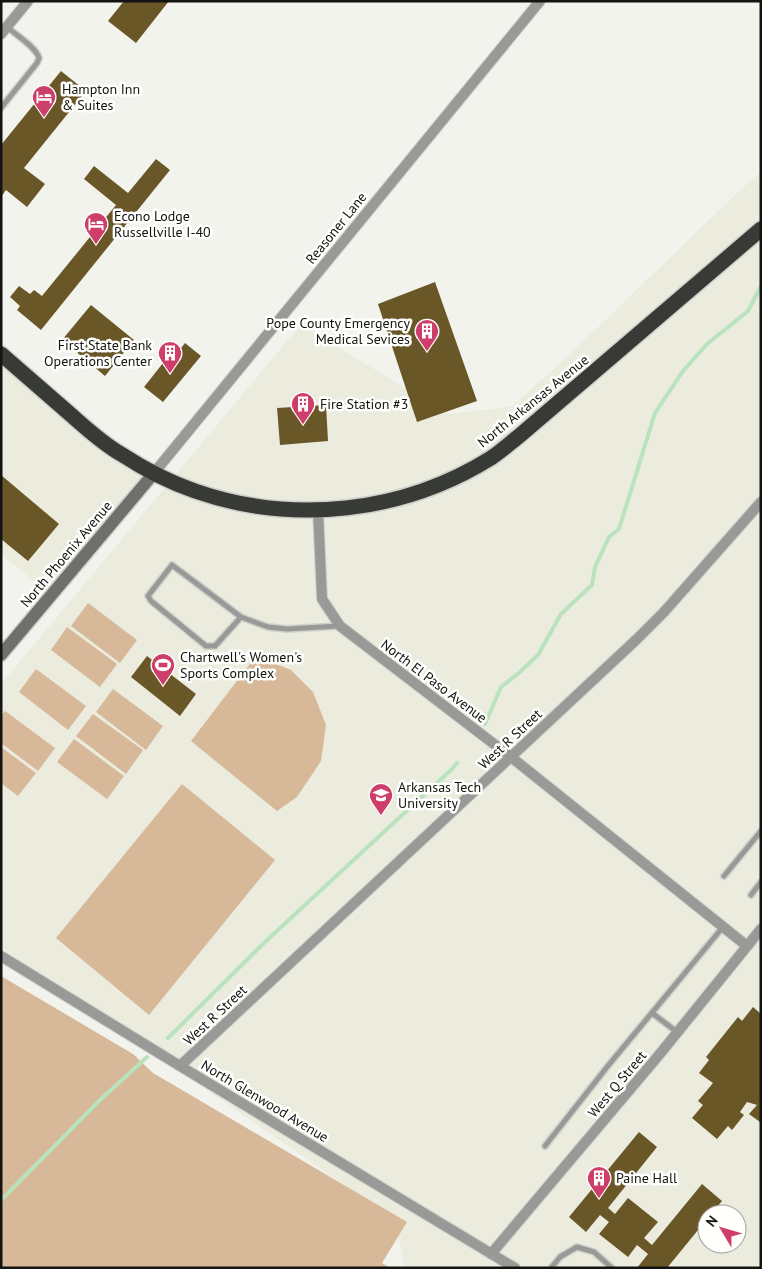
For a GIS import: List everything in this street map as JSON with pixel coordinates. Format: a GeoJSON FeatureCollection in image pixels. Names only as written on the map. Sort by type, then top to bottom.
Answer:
{"type":"FeatureCollection","features":[{"type":"Feature","properties":{"kind":"highway","name":"North Arkansas Avenue"},"geometry":{"type":"LineString","coordinates":[[1,354],[97,437],[119,453],[154,473],[194,491],[221,499],[277,509],[318,510],[361,507],[415,493],[459,475],[492,457],[518,437],[761,229]]}},
{"type":"Feature","properties":{"kind":"street"},"geometry":{"type":"LineString","coordinates":[[4,30],[28,1]]}},
{"type":"Feature","properties":{"kind":"street","name":"Reasoner Lane"},"geometry":{"type":"LineString","coordinates":[[154,473],[540,1]]}},
{"type":"Feature","properties":{"kind":"street","name":"North Phoenix Avenue"},"geometry":{"type":"LineString","coordinates":[[1,655],[154,473]]}},
{"type":"Feature","properties":{"kind":"street","name":"West R Street"},"geometry":{"type":"LineString","coordinates":[[180,1066],[637,639],[664,612],[761,502]]}},
{"type":"Feature","properties":{"kind":"street","name":"North El Paso Avenue"},"geometry":{"type":"LineString","coordinates":[[318,510],[322,599],[340,626],[511,757],[747,946]]}},
{"type":"Feature","properties":{"kind":"street","name":"West Q Street"},"geometry":{"type":"LineString","coordinates":[[491,1254],[761,929]]}},
{"type":"Feature","properties":{"kind":"street","name":"North Glenwood Avenue"},"geometry":{"type":"LineString","coordinates":[[1,956],[515,1268]]}},
{"type":"Feature","properties":{"kind":"lane"},"geometry":{"type":"LineString","coordinates":[[1,108],[39,58],[32,47],[4,30]]}},
{"type":"Feature","properties":{"kind":"lane"},"geometry":{"type":"LineString","coordinates":[[241,617],[215,646],[206,646],[151,601],[148,596],[172,565],[241,617],[268,627],[287,629],[340,626]]}},
{"type":"Feature","properties":{"kind":"lane"},"geometry":{"type":"LineString","coordinates":[[724,876],[761,832]]}},
{"type":"Feature","properties":{"kind":"lane"},"geometry":{"type":"LineString","coordinates":[[751,895],[761,882]]}},
{"type":"Feature","properties":{"kind":"lane"},"geometry":{"type":"LineString","coordinates":[[544,1146],[723,927]]}},
{"type":"Feature","properties":{"kind":"lane"},"geometry":{"type":"LineString","coordinates":[[652,1013],[677,1032]]}},
{"type":"Feature","properties":{"kind":"lane"},"geometry":{"type":"LineString","coordinates":[[551,1268],[560,1257],[577,1247],[594,1252],[612,1268]]}},
{"type":"Feature","properties":{"kind":"shaded area","name":"Arkansas Tech University"},"geometry":{"type":"Polygon","coordinates":[[[761,172],[761,1268],[405,1268],[395,1220],[1,948],[1,684],[301,324],[447,414],[511,407],[567,357],[761,172]]]}},
{"type":"Feature","properties":{"kind":"shaded area"},"geometry":{"type":"Polygon","coordinates":[[[1,354],[154,473],[51,595],[1,554],[1,354]]]}},
{"type":"Feature","properties":{"kind":"shaded area"},"geometry":{"type":"Polygon","coordinates":[[[88,603],[137,640],[120,663],[71,626],[88,603]]]}},
{"type":"Feature","properties":{"kind":"shaded area"},"geometry":{"type":"Polygon","coordinates":[[[67,627],[117,664],[100,687],[51,650],[67,627]]]}},
{"type":"Feature","properties":{"kind":"shaded area"},"geometry":{"type":"Polygon","coordinates":[[[256,656],[291,670],[313,692],[326,725],[321,761],[297,797],[277,811],[191,741],[256,656]]]}},
{"type":"Feature","properties":{"kind":"shaded area"},"geometry":{"type":"Polygon","coordinates":[[[36,669],[86,706],[68,730],[19,692],[36,669]]]}},
{"type":"Feature","properties":{"kind":"shaded area"},"geometry":{"type":"Polygon","coordinates":[[[113,689],[163,726],[146,750],[96,712],[113,689]]]}},
{"type":"Feature","properties":{"kind":"shaded area"},"geometry":{"type":"Polygon","coordinates":[[[5,711],[55,748],[38,771],[1,743],[1,716],[5,711]]]}},
{"type":"Feature","properties":{"kind":"shaded area"},"geometry":{"type":"Polygon","coordinates":[[[93,714],[143,750],[126,774],[76,736],[93,714]]]}},
{"type":"Feature","properties":{"kind":"shaded area"},"geometry":{"type":"Polygon","coordinates":[[[74,739],[124,776],[107,799],[57,762],[74,739]]]}},
{"type":"Feature","properties":{"kind":"shaded area"},"geometry":{"type":"Polygon","coordinates":[[[1,747],[36,773],[18,796],[1,783],[1,747]]]}},
{"type":"Feature","properties":{"kind":"shaded area"},"geometry":{"type":"Polygon","coordinates":[[[182,784],[275,860],[149,1015],[56,938],[182,784]]]}},
{"type":"Feature","properties":{"kind":"shaded area"},"geometry":{"type":"Polygon","coordinates":[[[1,976],[133,1054],[153,1073],[407,1222],[382,1263],[390,1268],[1,1268],[1,976]]]}},
{"type":"Feature","properties":{"kind":"building"},"geometry":{"type":"Polygon","coordinates":[[[124,1],[169,1],[136,43],[108,21],[124,1]]]}},
{"type":"Feature","properties":{"kind":"building","name":"Hampton Inn & Suites"},"geometry":{"type":"Polygon","coordinates":[[[61,71],[86,91],[24,168],[45,184],[27,207],[6,190],[1,197],[1,145],[61,71]]]}},
{"type":"Feature","properties":{"kind":"building","name":"Econo Lodge Russellville I-40"},"geometry":{"type":"Polygon","coordinates":[[[156,159],[170,170],[41,330],[17,310],[20,306],[10,297],[19,286],[30,294],[34,290],[42,296],[116,205],[84,179],[94,166],[128,193],[156,159]]]}},
{"type":"Feature","properties":{"kind":"building","name":"Pope County Emergency Medical Sevices"},"geometry":{"type":"Polygon","coordinates":[[[435,282],[477,401],[417,422],[378,304],[435,282]]]}},
{"type":"Feature","properties":{"kind":"building"},"geometry":{"type":"Polygon","coordinates":[[[91,305],[134,340],[105,376],[62,340],[91,305]]]}},
{"type":"Feature","properties":{"kind":"building","name":"First State Bank Operations Center"},"geometry":{"type":"Polygon","coordinates":[[[185,343],[201,356],[163,402],[144,387],[167,358],[171,361],[185,343]]]}},
{"type":"Feature","properties":{"kind":"building","name":"Fire Station #3"},"geometry":{"type":"Polygon","coordinates":[[[326,405],[328,441],[280,445],[277,408],[326,405]]]}},
{"type":"Feature","properties":{"kind":"building"},"geometry":{"type":"Polygon","coordinates":[[[1,475],[59,524],[28,561],[1,539],[1,475]]]}},
{"type":"Feature","properties":{"kind":"building","name":"Chartwell's Women's Sports Complex"},"geometry":{"type":"Polygon","coordinates":[[[147,656],[196,694],[180,716],[131,677],[147,656]]]}},
{"type":"Feature","properties":{"kind":"building"},"geometry":{"type":"Polygon","coordinates":[[[753,1007],[761,1014],[761,1120],[760,1122],[749,1114],[757,1105],[747,1102],[740,1112],[744,1115],[732,1130],[728,1126],[717,1139],[692,1118],[703,1105],[698,1101],[713,1083],[699,1073],[709,1060],[706,1057],[738,1017],[742,1021],[753,1007]]]}},
{"type":"Feature","properties":{"kind":"building","name":"Paine Hall"},"geometry":{"type":"Polygon","coordinates":[[[639,1132],[657,1147],[608,1208],[615,1214],[628,1198],[658,1222],[644,1238],[652,1245],[702,1184],[722,1201],[719,1204],[697,1204],[697,1231],[667,1268],[637,1268],[648,1254],[637,1245],[628,1257],[599,1234],[609,1222],[600,1215],[586,1232],[569,1217],[639,1132]]]}},
{"type":"Feature","properties":{"kind":"waterway"},"geometry":{"type":"LineString","coordinates":[[485,724],[501,687],[538,655],[561,614],[592,585],[595,567],[609,537],[619,529],[655,413],[683,371],[707,344],[748,311],[761,286]]}},
{"type":"Feature","properties":{"kind":"waterway"},"geometry":{"type":"LineString","coordinates":[[168,1038],[266,941],[457,763]]}},
{"type":"Feature","properties":{"kind":"waterway"},"geometry":{"type":"LineString","coordinates":[[1,1200],[99,1101],[147,1057]]}},
{"type":"Feature","properties":{"kind":"place","name":"Hampton Inn & Suites"},"geometry":{"type":"Point","coordinates":[44,118]}},
{"type":"Feature","properties":{"kind":"place","name":"Econo Lodge Russellville I-40"},"geometry":{"type":"Point","coordinates":[96,245]}},
{"type":"Feature","properties":{"kind":"place","name":"Pope County Emergency Medical Sevices"},"geometry":{"type":"Point","coordinates":[427,352]}},
{"type":"Feature","properties":{"kind":"place","name":"First State Bank Operations Center"},"geometry":{"type":"Point","coordinates":[170,374]}},
{"type":"Feature","properties":{"kind":"place","name":"Fire Station #3"},"geometry":{"type":"Point","coordinates":[303,425]}},
{"type":"Feature","properties":{"kind":"place","name":"Chartwell's Women's Sports Complex"},"geometry":{"type":"Point","coordinates":[163,686]}},
{"type":"Feature","properties":{"kind":"place","name":"Arkansas Tech University"},"geometry":{"type":"Point","coordinates":[381,816]}},
{"type":"Feature","properties":{"kind":"place","name":"Paine Hall"},"geometry":{"type":"Point","coordinates":[599,1199]}}]}
